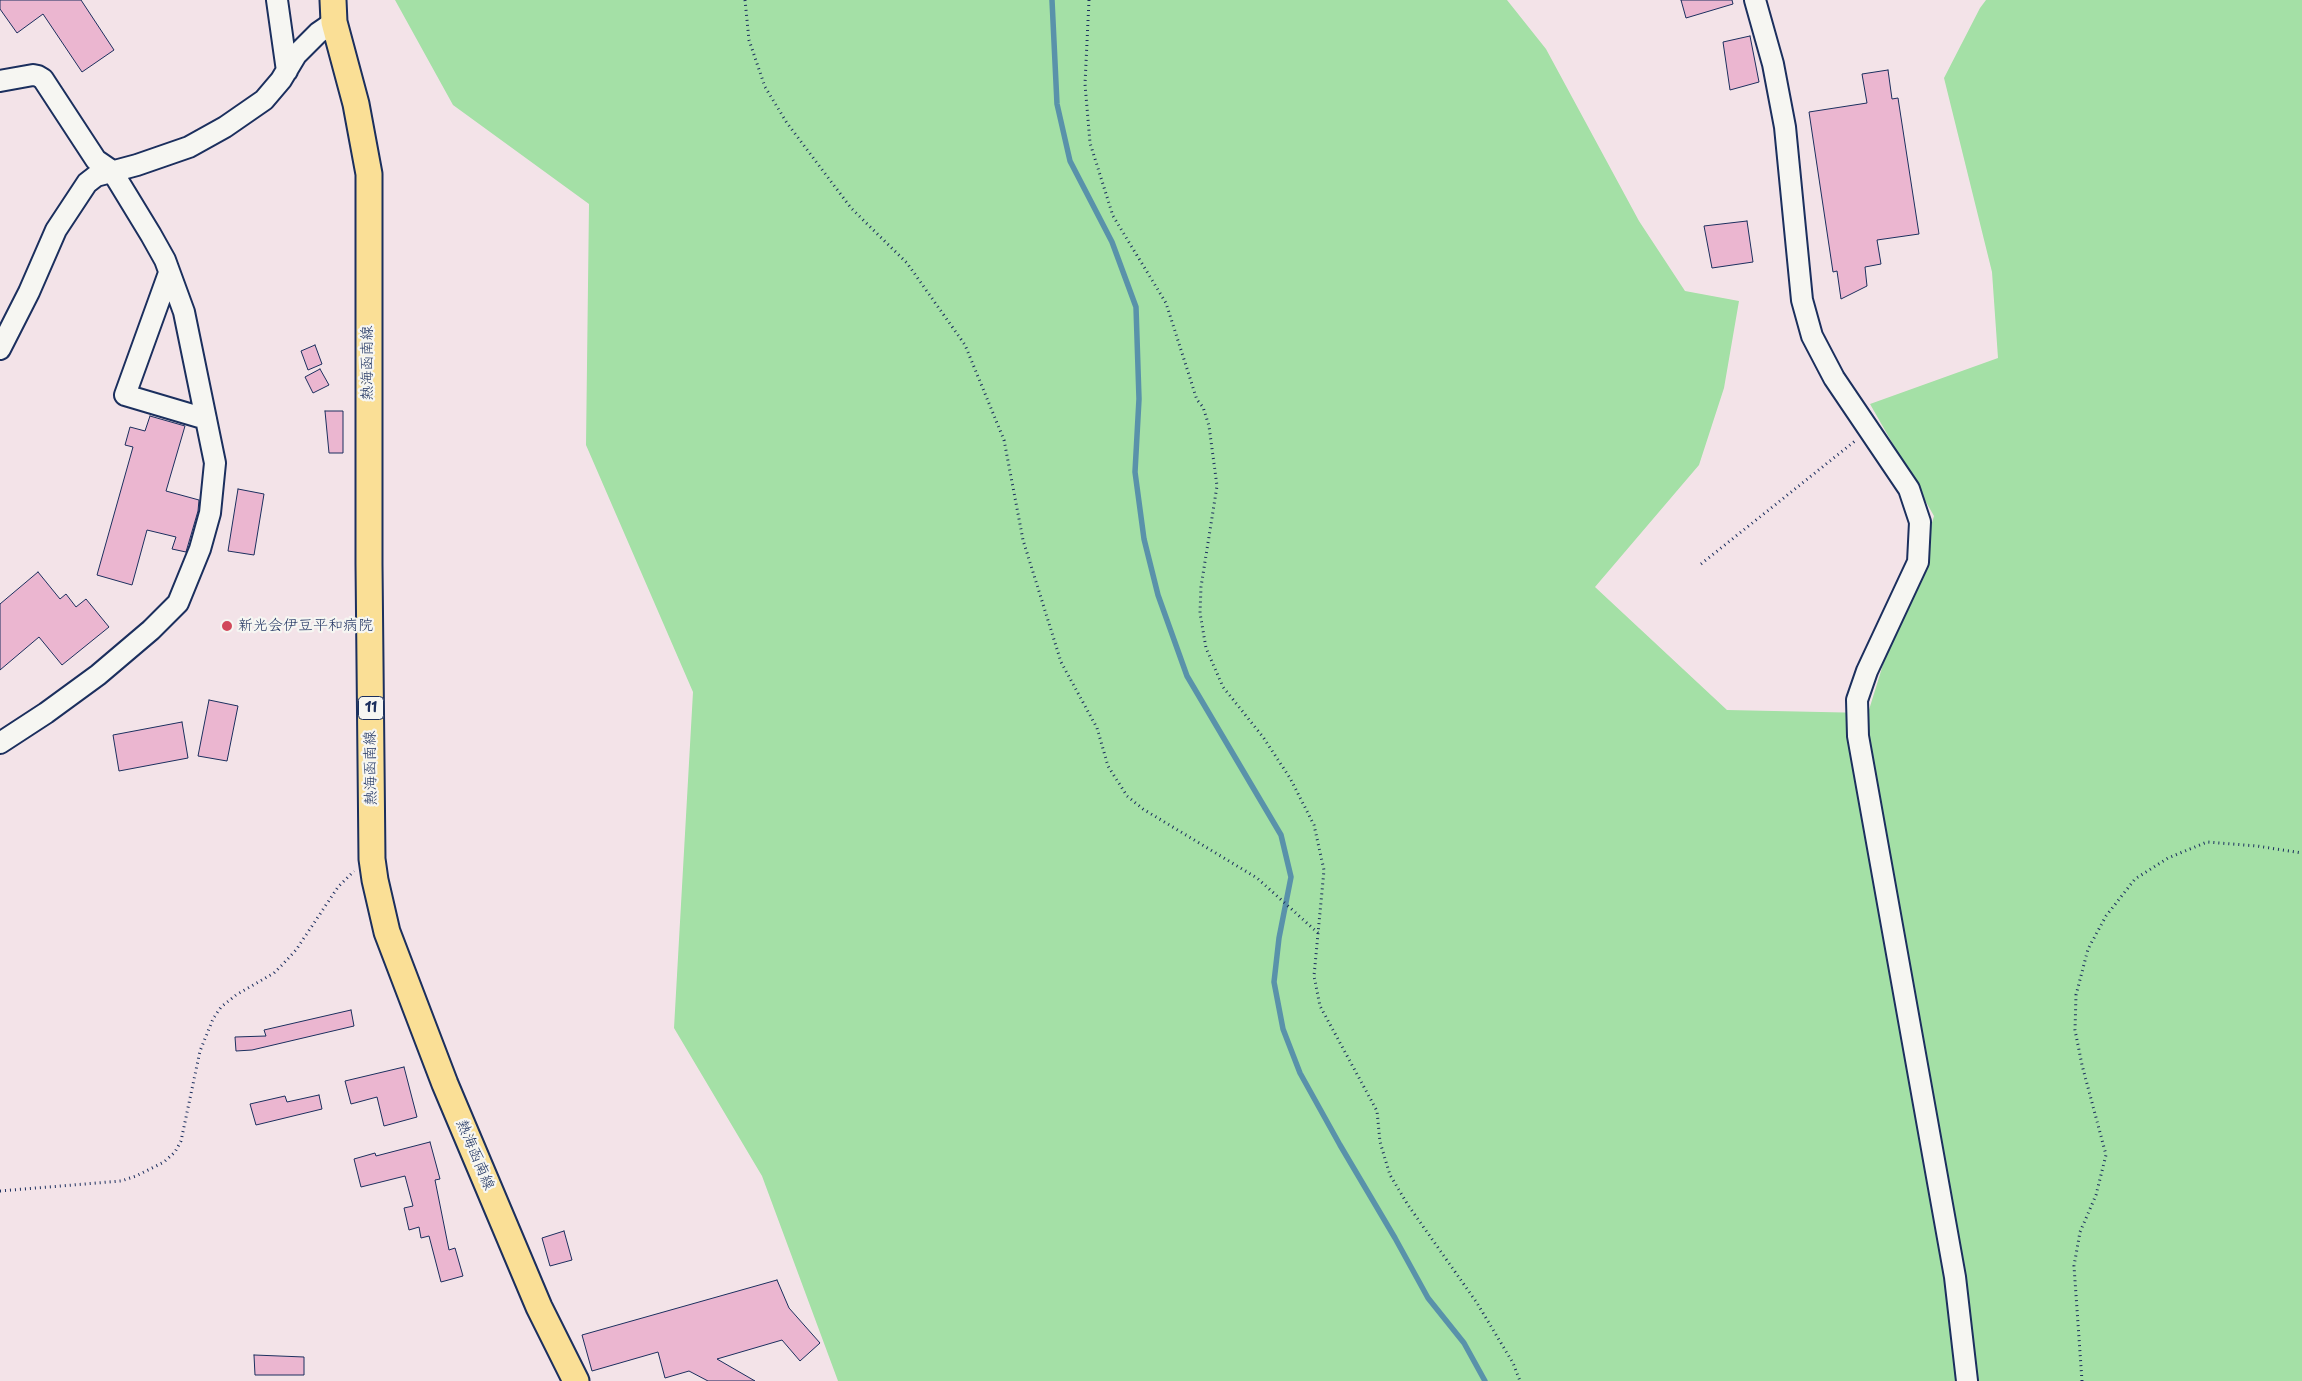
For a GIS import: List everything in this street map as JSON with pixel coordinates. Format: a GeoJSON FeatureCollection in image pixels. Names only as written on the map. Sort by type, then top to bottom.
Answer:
{"type":"FeatureCollection","features":[{"type":"Feature","properties":{"kind":"main road","name":"熱海函南線"},"geometry":{"type":"LineString","coordinates":[[334,11],[360,122],[369,174],[368,428],[372,859],[375,880],[387,932],[445,1084],[540,1307],[576,1381]]}},
{"type":"Feature","properties":{"kind":"street"},"geometry":{"type":"LineString","coordinates":[[277,0],[286,72]]}},
{"type":"Feature","properties":{"kind":"street"},"geometry":{"type":"LineString","coordinates":[[1755,0],[1774,64],[1785,127],[1802,300],[1812,336],[1834,378],[1909,489],[1920,522],[1918,562],[1867,671],[1857,700],[1858,736],[1955,1276],[1967,1381]]}},
{"type":"Feature","properties":{"kind":"street"},"geometry":{"type":"LineString","coordinates":[[0,348],[30,292],[56,230],[92,178],[167,156],[204,140],[264,100],[286,72],[296,55],[318,33],[334,11]]}},
{"type":"Feature","properties":{"kind":"street"},"geometry":{"type":"LineString","coordinates":[[0,80],[38,76],[96,160],[112,171],[151,235],[169,273],[184,312],[215,463],[214,488],[200,549],[178,603],[151,630],[98,675],[46,713],[0,743]]}},
{"type":"Feature","properties":{"kind":"street"},"geometry":{"type":"LineString","coordinates":[[169,273],[126,395],[206,418]]}},
{"type":"Feature","properties":{"kind":"path"},"geometry":{"type":"LineString","coordinates":[[745,0],[749,40],[765,88],[778,109],[851,208],[907,263],[965,345],[1004,440],[1023,540],[1061,662],[1097,728],[1108,766],[1127,796],[1143,809],[1257,878],[1319,933]]}},
{"type":"Feature","properties":{"kind":"path"},"geometry":{"type":"LineString","coordinates":[[1089,0],[1085,84],[1090,143],[1113,216],[1166,302],[1197,400],[1203,407],[1209,426],[1217,486],[1200,587],[1200,613],[1206,648],[1223,688],[1263,737],[1290,778],[1314,825],[1324,870],[1314,976],[1320,1006],[1377,1111],[1380,1142],[1390,1175],[1408,1205],[1477,1303],[1513,1363],[1520,1381]]}},
{"type":"Feature","properties":{"kind":"path"},"geometry":{"type":"LineString","coordinates":[[1701,564],[1869,430]]}},
{"type":"Feature","properties":{"kind":"path"},"geometry":{"type":"LineString","coordinates":[[2082,1381],[2074,1266],[2080,1232],[2096,1195],[2106,1155],[2082,1065],[2075,1030],[2076,995],[2088,949],[2106,916],[2136,879],[2168,858],[2207,842],[2257,846],[2302,853]]}},
{"type":"Feature","properties":{"kind":"path"},"geometry":{"type":"LineString","coordinates":[[0,1190],[121,1181],[164,1162],[175,1152],[181,1141],[200,1051],[213,1019],[221,1008],[236,995],[274,973],[283,964],[296,950],[338,887],[358,867],[372,859]]}},
{"type":"Feature","properties":{"kind":"green space"},"geometry":{"type":"Polygon","coordinates":[[[395,0],[1507,0],[1546,49],[1639,221],[1685,291],[1739,301],[1724,388],[1699,465],[1595,587],[1727,710],[1868,713],[1894,629],[1909,600],[1934,516],[1870,404],[1998,358],[1992,272],[1944,78],[1980,8],[1986,0],[2302,0],[2302,1381],[838,1381],[762,1176],[674,1028],[693,692],[586,445],[589,204],[453,105],[395,0]]]}},
{"type":"Feature","properties":{"kind":"building"},"geometry":{"type":"Polygon","coordinates":[[[0,0],[81,0],[114,50],[82,72],[43,14],[17,33],[0,9],[0,0]]]}},
{"type":"Feature","properties":{"kind":"building"},"geometry":{"type":"Polygon","coordinates":[[[1681,0],[1732,0],[1733,4],[1686,18],[1681,0]]]}},
{"type":"Feature","properties":{"kind":"building"},"geometry":{"type":"Polygon","coordinates":[[[1750,36],[1759,82],[1730,90],[1723,42],[1750,36]]]}},
{"type":"Feature","properties":{"kind":"building"},"geometry":{"type":"Polygon","coordinates":[[[1888,70],[1892,99],[1898,98],[1919,234],[1877,240],[1881,264],[1865,267],[1867,286],[1841,299],[1837,271],[1833,272],[1809,112],[1867,103],[1862,74],[1888,70]]]}},
{"type":"Feature","properties":{"kind":"building"},"geometry":{"type":"Polygon","coordinates":[[[1747,221],[1753,262],[1712,268],[1704,226],[1747,221]]]}},
{"type":"Feature","properties":{"kind":"building"},"geometry":{"type":"Polygon","coordinates":[[[315,345],[322,364],[308,370],[301,351],[315,345]]]}},
{"type":"Feature","properties":{"kind":"building"},"geometry":{"type":"Polygon","coordinates":[[[320,369],[329,385],[313,393],[305,377],[320,369]]]}},
{"type":"Feature","properties":{"kind":"building"},"geometry":{"type":"Polygon","coordinates":[[[325,411],[343,411],[343,453],[329,453],[325,411]]]}},
{"type":"Feature","properties":{"kind":"building"},"geometry":{"type":"Polygon","coordinates":[[[150,416],[185,426],[166,491],[199,500],[198,511],[186,552],[172,549],[176,537],[147,530],[132,585],[97,575],[133,447],[125,445],[130,427],[145,431],[150,416]]]}},
{"type":"Feature","properties":{"kind":"building"},"geometry":{"type":"Polygon","coordinates":[[[238,489],[264,494],[254,555],[228,551],[238,489]]]}},
{"type":"Feature","properties":{"kind":"building"},"geometry":{"type":"Polygon","coordinates":[[[38,572],[60,599],[66,594],[76,607],[86,599],[109,627],[62,665],[39,637],[0,670],[0,604],[38,572]]]}},
{"type":"Feature","properties":{"kind":"building"},"geometry":{"type":"Polygon","coordinates":[[[209,700],[238,706],[227,761],[198,756],[209,700]]]}},
{"type":"Feature","properties":{"kind":"building"},"geometry":{"type":"Polygon","coordinates":[[[182,722],[188,758],[119,771],[113,735],[182,722]]]}},
{"type":"Feature","properties":{"kind":"building"},"geometry":{"type":"Polygon","coordinates":[[[351,1010],[354,1026],[252,1050],[236,1051],[235,1037],[266,1036],[264,1030],[351,1010]]]}},
{"type":"Feature","properties":{"kind":"building"},"geometry":{"type":"Polygon","coordinates":[[[404,1067],[417,1117],[384,1126],[377,1097],[351,1104],[345,1081],[404,1067]]]}},
{"type":"Feature","properties":{"kind":"building"},"geometry":{"type":"Polygon","coordinates":[[[319,1095],[322,1109],[256,1125],[250,1104],[285,1096],[287,1102],[319,1095]]]}},
{"type":"Feature","properties":{"kind":"building"},"geometry":{"type":"Polygon","coordinates":[[[430,1142],[440,1179],[435,1180],[449,1250],[455,1248],[463,1276],[441,1282],[429,1236],[421,1238],[419,1227],[409,1230],[404,1208],[413,1206],[405,1176],[361,1187],[354,1159],[375,1153],[376,1156],[430,1142]]]}},
{"type":"Feature","properties":{"kind":"building"},"geometry":{"type":"Polygon","coordinates":[[[564,1231],[572,1260],[550,1266],[542,1238],[564,1231]]]}},
{"type":"Feature","properties":{"kind":"building"},"geometry":{"type":"Polygon","coordinates":[[[777,1280],[789,1308],[820,1343],[800,1361],[782,1340],[717,1359],[755,1381],[708,1381],[689,1371],[665,1378],[658,1352],[592,1371],[582,1335],[777,1280]]]}},
{"type":"Feature","properties":{"kind":"building"},"geometry":{"type":"Polygon","coordinates":[[[254,1355],[304,1357],[304,1375],[255,1375],[254,1355]]]}},
{"type":"Feature","properties":{"kind":"waterway"},"geometry":{"type":"LineString","coordinates":[[1052,0],[1057,104],[1070,161],[1112,242],[1136,307],[1139,399],[1135,472],[1144,539],[1158,595],[1187,676],[1281,835],[1291,877],[1279,938],[1274,982],[1283,1029],[1300,1073],[1340,1145],[1428,1298],[1464,1343],[1485,1381]]}},
{"type":"Feature","properties":{"kind":"place","name":"新光会伊豆平和病院"},"geometry":{"type":"Point","coordinates":[227,626]}}]}
